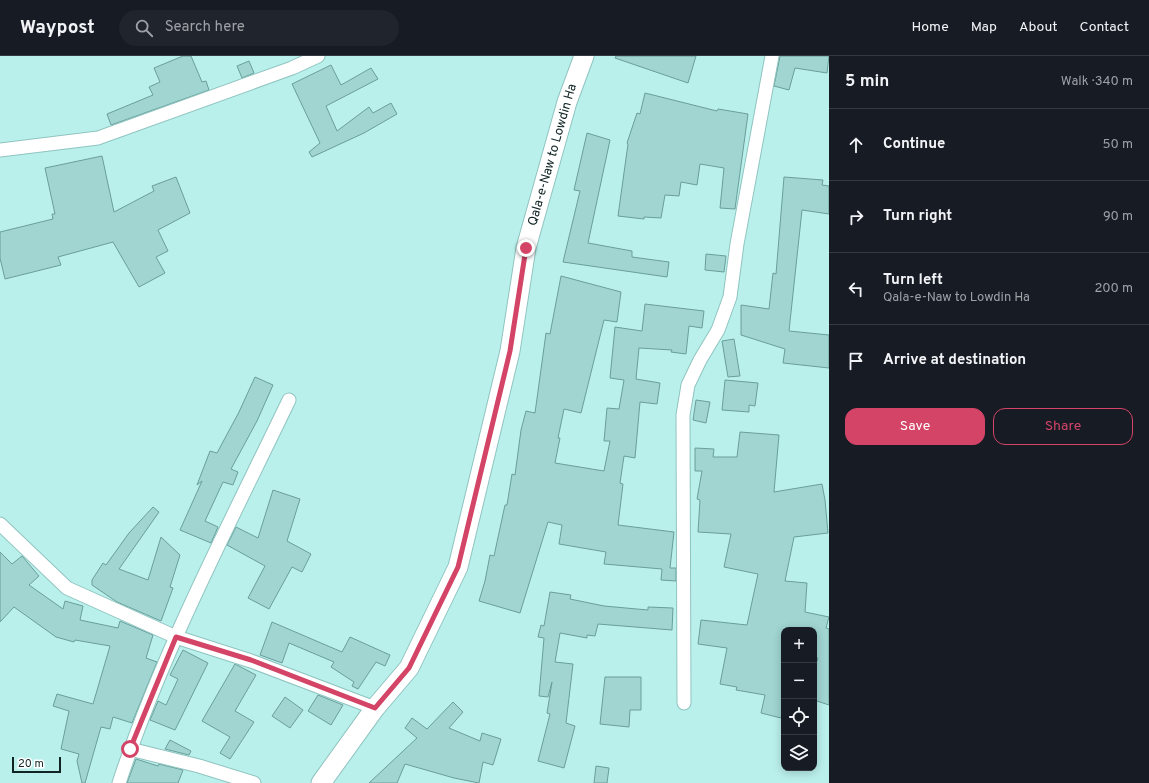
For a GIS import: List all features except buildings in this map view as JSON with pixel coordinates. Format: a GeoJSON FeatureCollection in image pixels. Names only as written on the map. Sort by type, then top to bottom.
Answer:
{"type":"FeatureCollection","features":[{"type":"Feature","properties":{"kind":"main road","name":"Qala-e-Naw to Lowdin Ha"},"geometry":{"type":"LineString","coordinates":[[321,783],[375,708],[409,668],[458,567],[510,351],[526,248],[567,102],[584,56]]}},
{"type":"Feature","properties":{"kind":"street"},"geometry":{"type":"LineString","coordinates":[[0,150],[98,138],[292,68],[318,56]]}},
{"type":"Feature","properties":{"kind":"street"},"geometry":{"type":"LineString","coordinates":[[684,703],[683,415],[688,385],[700,360],[718,330],[730,297],[737,244],[772,56]]}},
{"type":"Feature","properties":{"kind":"street"},"geometry":{"type":"LineString","coordinates":[[119,783],[130,749],[176,637],[289,400]]}},
{"type":"Feature","properties":{"kind":"street"},"geometry":{"type":"LineString","coordinates":[[0,524],[67,588],[176,637],[251,660],[375,708]]}},
{"type":"Feature","properties":{"kind":"street"},"geometry":{"type":"LineString","coordinates":[[130,749],[199,766],[254,783]]}},
{"type":"Feature","properties":{"kind":"route"},"geometry":{"type":"LineString","coordinates":[[130,749],[176,637],[251,660],[375,708],[409,668],[458,567],[510,351],[526,248]]}}]}
